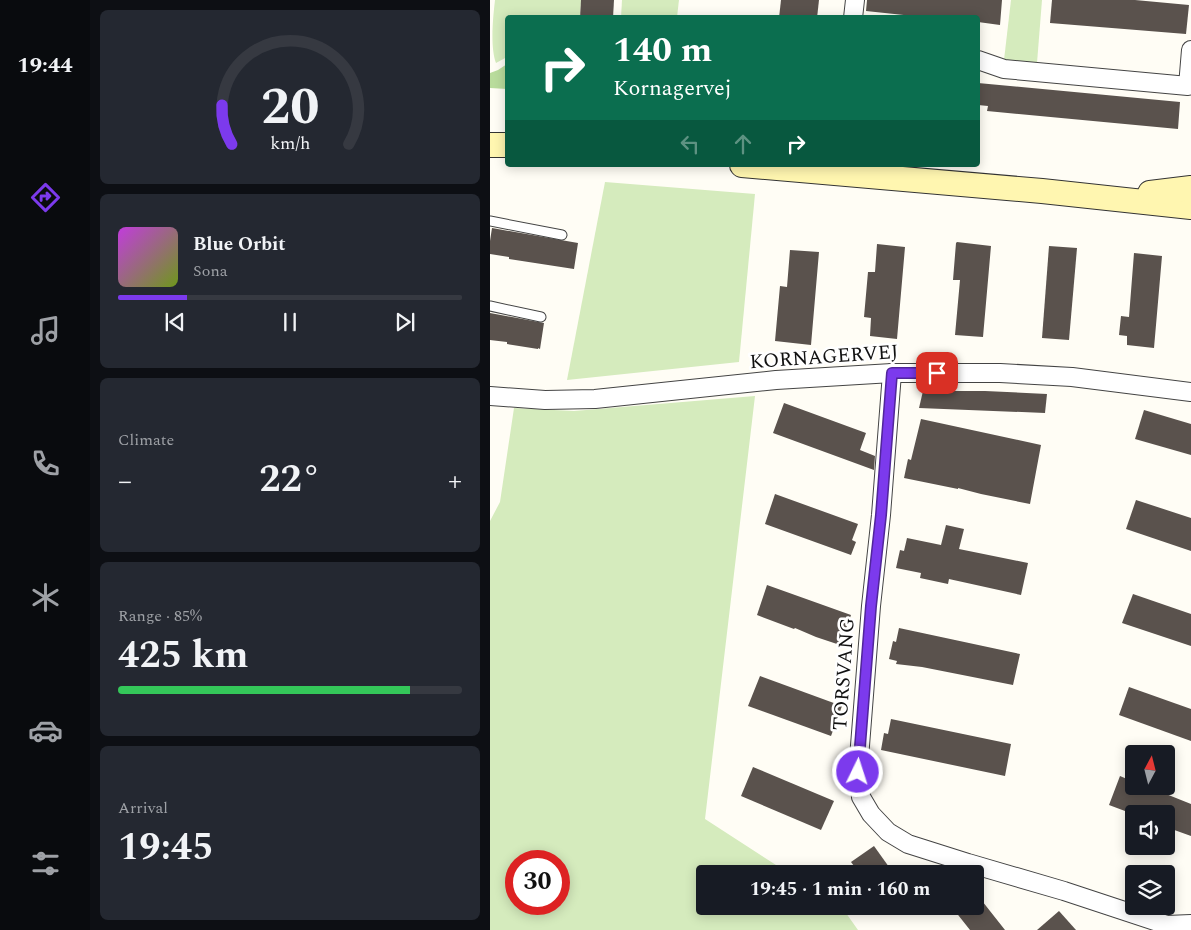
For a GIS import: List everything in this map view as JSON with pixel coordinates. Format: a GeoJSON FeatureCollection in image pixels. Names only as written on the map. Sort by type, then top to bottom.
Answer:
{"type":"FeatureCollection","features":[{"type":"Feature","properties":{"kind":"street"},"geometry":{"type":"LineString","coordinates":[[853,15],[855,0]]}},
{"type":"Feature","properties":{"kind":"street"},"geometry":{"type":"LineString","coordinates":[[980,61],[1004,69],[1188,86],[1191,50]]}},
{"type":"Feature","properties":{"kind":"street"},"geometry":{"type":"LineString","coordinates":[[490,145],[505,145]]}},
{"type":"Feature","properties":{"kind":"street"},"geometry":{"type":"LineString","coordinates":[[765,167],[1023,189],[1191,207]]}},
{"type":"Feature","properties":{"kind":"street"},"geometry":{"type":"LineString","coordinates":[[1114,198],[1191,188]]}},
{"type":"Feature","properties":{"kind":"street","name":"KORNAGERVEJ"},"geometry":{"type":"LineString","coordinates":[[490,396],[544,400],[595,399],[776,380],[892,373],[1000,373],[1072,377],[1191,392]]}},
{"type":"Feature","properties":{"kind":"street","name":"TORSVANG"},"geometry":{"type":"LineString","coordinates":[[892,373],[858,772],[861,797],[872,814],[888,832],[908,844],[1064,891],[1166,925],[1191,924]]}},
{"type":"Feature","properties":{"kind":"lane"},"geometry":{"type":"LineString","coordinates":[[490,221],[562,235]]}},
{"type":"Feature","properties":{"kind":"lane"},"geometry":{"type":"LineString","coordinates":[[490,306],[541,317]]}},
{"type":"Feature","properties":{"kind":"green space"},"geometry":{"type":"Polygon","coordinates":[[[495,0],[581,0],[580,15],[505,15],[505,58],[496,63],[493,24],[495,0]]]}},
{"type":"Feature","properties":{"kind":"green space"},"geometry":{"type":"Polygon","coordinates":[[[622,0],[679,0],[677,15],[621,15],[622,0]]]}},
{"type":"Feature","properties":{"kind":"green space"},"geometry":{"type":"Polygon","coordinates":[[[1011,0],[1042,0],[1037,63],[1004,60],[1011,0]]]}},
{"type":"Feature","properties":{"kind":"green space"},"geometry":{"type":"Polygon","coordinates":[[[505,65],[505,89],[490,88],[490,73],[505,65]]]}},
{"type":"Feature","properties":{"kind":"green space"},"geometry":{"type":"Polygon","coordinates":[[[605,182],[755,194],[739,362],[567,380],[605,182]]]}},
{"type":"Feature","properties":{"kind":"green space"},"geometry":{"type":"Polygon","coordinates":[[[755,396],[705,819],[776,865],[696,865],[696,915],[847,915],[858,930],[490,930],[490,521],[500,502],[514,408],[574,411],[755,396]]]}},
{"type":"Feature","properties":{"kind":"building"},"geometry":{"type":"Polygon","coordinates":[[[581,0],[614,0],[613,15],[580,15],[581,0]]]}},
{"type":"Feature","properties":{"kind":"building"},"geometry":{"type":"Polygon","coordinates":[[[781,0],[819,0],[817,15],[779,15],[781,0]]]}},
{"type":"Feature","properties":{"kind":"building"},"geometry":{"type":"Polygon","coordinates":[[[867,0],[1002,0],[1000,25],[980,22],[980,15],[904,15],[866,11],[867,0]]]}},
{"type":"Feature","properties":{"kind":"building"},"geometry":{"type":"Polygon","coordinates":[[[1052,0],[1135,0],[1189,5],[1186,34],[1050,23],[1052,0]]]}},
{"type":"Feature","properties":{"kind":"building"},"geometry":{"type":"Polygon","coordinates":[[[980,83],[1180,102],[1178,129],[987,111],[988,106],[980,105],[980,83]]]}},
{"type":"Feature","properties":{"kind":"building"},"geometry":{"type":"Polygon","coordinates":[[[492,228],[578,243],[574,269],[509,259],[509,257],[490,254],[492,228]]]}},
{"type":"Feature","properties":{"kind":"building"},"geometry":{"type":"Polygon","coordinates":[[[957,242],[991,246],[983,337],[955,335],[960,280],[953,280],[957,242]]]}},
{"type":"Feature","properties":{"kind":"building"},"geometry":{"type":"Polygon","coordinates":[[[877,244],[905,247],[897,339],[870,336],[871,318],[864,317],[868,272],[875,272],[877,244]]]}},
{"type":"Feature","properties":{"kind":"building"},"geometry":{"type":"Polygon","coordinates":[[[1049,246],[1077,248],[1069,340],[1042,338],[1049,246]]]}},
{"type":"Feature","properties":{"kind":"building"},"geometry":{"type":"Polygon","coordinates":[[[790,250],[819,252],[811,345],[775,341],[780,286],[787,287],[790,250]]]}},
{"type":"Feature","properties":{"kind":"building"},"geometry":{"type":"Polygon","coordinates":[[[1134,253],[1162,256],[1154,348],[1127,345],[1127,336],[1119,335],[1121,316],[1129,317],[1134,253]]]}},
{"type":"Feature","properties":{"kind":"building"},"geometry":{"type":"Polygon","coordinates":[[[490,313],[544,323],[540,349],[490,340],[490,313]]]}},
{"type":"Feature","properties":{"kind":"building"},"geometry":{"type":"Polygon","coordinates":[[[923,391],[1047,394],[1045,413],[919,408],[923,391]]]}},
{"type":"Feature","properties":{"kind":"building"},"geometry":{"type":"Polygon","coordinates":[[[784,403],[866,433],[860,450],[875,456],[874,470],[773,433],[784,403]]]}},
{"type":"Feature","properties":{"kind":"building"},"geometry":{"type":"Polygon","coordinates":[[[1144,410],[1191,424],[1191,455],[1135,439],[1144,410]]]}},
{"type":"Feature","properties":{"kind":"building"},"geometry":{"type":"Polygon","coordinates":[[[921,419],[1041,445],[1030,504],[904,478],[908,459],[911,460],[921,419]]]}},
{"type":"Feature","properties":{"kind":"building"},"geometry":{"type":"Polygon","coordinates":[[[775,494],[858,524],[852,540],[856,542],[851,555],[765,524],[775,494]]]}},
{"type":"Feature","properties":{"kind":"building"},"geometry":{"type":"Polygon","coordinates":[[[1136,500],[1191,518],[1191,551],[1126,529],[1136,500]]]}},
{"type":"Feature","properties":{"kind":"building"},"geometry":{"type":"Polygon","coordinates":[[[946,525],[964,529],[959,549],[1028,563],[1021,595],[949,579],[948,584],[920,578],[921,573],[896,568],[900,550],[904,551],[907,538],[941,545],[946,525]]]}},
{"type":"Feature","properties":{"kind":"building"},"geometry":{"type":"Polygon","coordinates":[[[767,585],[851,615],[840,645],[757,615],[767,585]]]}},
{"type":"Feature","properties":{"kind":"building"},"geometry":{"type":"Polygon","coordinates":[[[1133,594],[1191,614],[1191,646],[1122,623],[1133,594]]]}},
{"type":"Feature","properties":{"kind":"building"},"geometry":{"type":"Polygon","coordinates":[[[899,628],[1020,654],[1013,685],[922,667],[896,664],[897,661],[889,659],[893,641],[896,642],[899,628]]]}},
{"type":"Feature","properties":{"kind":"building"},"geometry":{"type":"Polygon","coordinates":[[[760,676],[842,706],[831,736],[748,706],[760,676]]]}},
{"type":"Feature","properties":{"kind":"building"},"geometry":{"type":"Polygon","coordinates":[[[1129,687],[1191,709],[1191,741],[1119,715],[1129,687]]]}},
{"type":"Feature","properties":{"kind":"building"},"geometry":{"type":"Polygon","coordinates":[[[891,719],[1011,744],[1005,776],[881,750],[884,733],[888,734],[891,719]]]}},
{"type":"Feature","properties":{"kind":"building"},"geometry":{"type":"Polygon","coordinates":[[[753,767],[834,801],[821,830],[741,796],[753,767]]]}},
{"type":"Feature","properties":{"kind":"building"},"geometry":{"type":"Polygon","coordinates":[[[1120,776],[1125,778],[1125,795],[1168,795],[1191,804],[1191,836],[1175,830],[1175,805],[1125,805],[1125,811],[1109,805],[1120,776]]]}},
{"type":"Feature","properties":{"kind":"building"},"geometry":{"type":"Polygon","coordinates":[[[874,846],[888,865],[853,865],[851,862],[874,846]]]}},
{"type":"Feature","properties":{"kind":"building"},"geometry":{"type":"Polygon","coordinates":[[[984,903],[1005,930],[970,930],[958,915],[984,915],[984,903]]]}},
{"type":"Feature","properties":{"kind":"building"},"geometry":{"type":"Polygon","coordinates":[[[1059,911],[1076,930],[1037,930],[1059,911]]]}},
{"type":"Feature","properties":{"kind":"route"},"geometry":{"type":"LineString","coordinates":[[858,772],[892,373],[937,373]]}}]}
